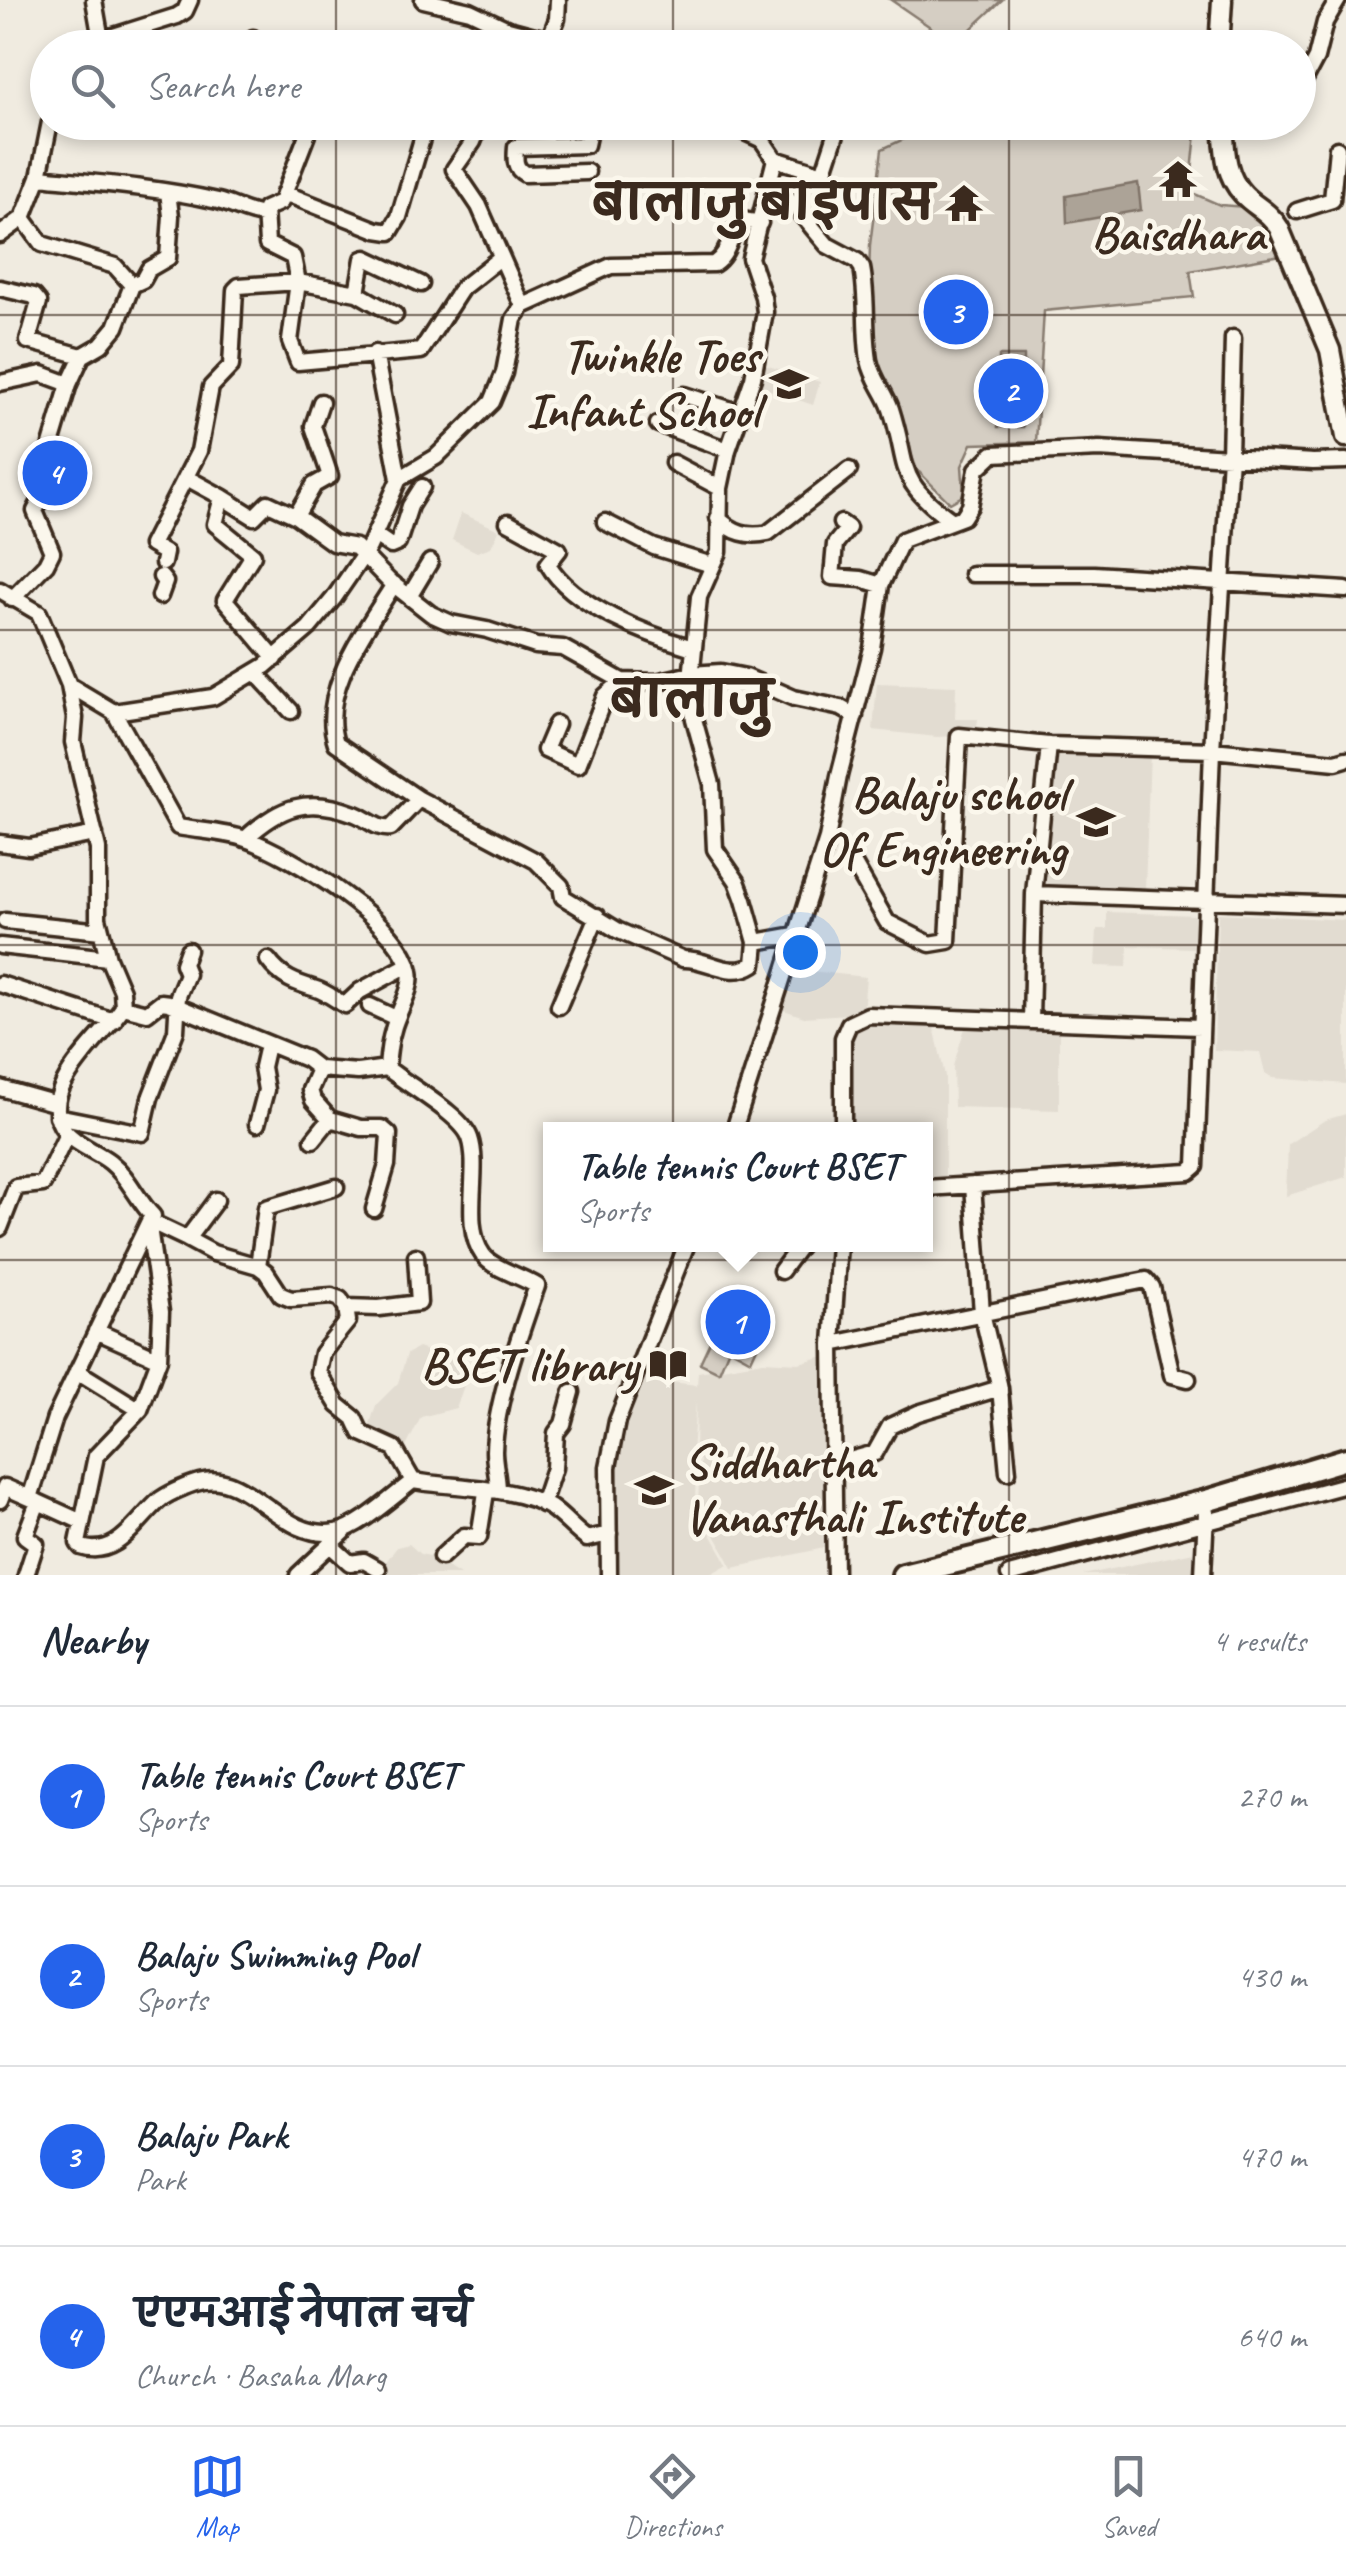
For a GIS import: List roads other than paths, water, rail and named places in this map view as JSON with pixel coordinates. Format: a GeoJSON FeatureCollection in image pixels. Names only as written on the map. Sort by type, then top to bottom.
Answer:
{"type":"FeatureCollection","features":[{"type":"Feature","properties":{"kind":"highway"},"geometry":{"type":"LineString","coordinates":[[903,1575],[956,1568],[1206,1511],[1346,1460]]}},
{"type":"Feature","properties":{"kind":"main road"},"geometry":{"type":"LineString","coordinates":[[1220,30],[1222,0]]}},
{"type":"Feature","properties":{"kind":"main road"},"geometry":{"type":"LineString","coordinates":[[1224,140],[1226,168],[1245,196],[1272,215],[1330,350],[1343,389],[1346,437]]}},
{"type":"Feature","properties":{"kind":"street"},"geometry":{"type":"LineString","coordinates":[[94,0],[97,30]]}},
{"type":"Feature","properties":{"kind":"street"},"geometry":{"type":"LineString","coordinates":[[138,30],[176,16],[190,0]]}},
{"type":"Feature","properties":{"kind":"street"},"geometry":{"type":"LineString","coordinates":[[423,0],[470,11],[513,30]]}},
{"type":"Feature","properties":{"kind":"street"},"geometry":{"type":"LineString","coordinates":[[553,30],[558,0]]}},
{"type":"Feature","properties":{"kind":"street"},"geometry":{"type":"LineString","coordinates":[[1316,58],[1325,22],[1338,0]]}},
{"type":"Feature","properties":{"kind":"street"},"geometry":{"type":"LineString","coordinates":[[0,234],[23,218],[39,177],[46,140]]}},
{"type":"Feature","properties":{"kind":"street"},"geometry":{"type":"LineString","coordinates":[[305,140],[281,202],[265,209],[263,216],[267,244],[293,257],[298,282],[290,340],[298,362],[421,351],[462,288],[500,258]]}},
{"type":"Feature","properties":{"kind":"street"},"geometry":{"type":"LineString","coordinates":[[284,193],[390,232],[399,217],[422,140]]}},
{"type":"Feature","properties":{"kind":"street"},"geometry":{"type":"LineString","coordinates":[[474,140],[454,169],[478,206],[523,306]]}},
{"type":"Feature","properties":{"kind":"street"},"geometry":{"type":"LineString","coordinates":[[587,140],[586,145],[516,147],[515,162],[525,174],[587,172]]}},
{"type":"Feature","properties":{"kind":"street"},"geometry":{"type":"LineString","coordinates":[[762,140],[775,159],[823,174],[834,140]]}},
{"type":"Feature","properties":{"kind":"street"},"geometry":{"type":"LineString","coordinates":[[1332,200],[1337,149]]}},
{"type":"Feature","properties":{"kind":"street"},"geometry":{"type":"LineString","coordinates":[[394,584],[339,677],[334,735],[341,748],[419,799],[536,861],[561,886],[563,897],[570,904],[618,930],[674,956],[694,958],[728,970],[743,971],[754,964],[756,942],[737,881],[715,849],[712,784],[694,719],[691,674],[699,597],[719,552],[720,488],[728,450],[753,378],[765,312],[764,296],[750,258],[775,159]]}},
{"type":"Feature","properties":{"kind":"street"},"geometry":{"type":"LineString","coordinates":[[39,177],[168,192],[223,202],[263,216]]}},
{"type":"Feature","properties":{"kind":"street"},"geometry":{"type":"LineString","coordinates":[[768,189],[790,202],[826,245],[854,259],[862,268],[872,374],[891,407],[905,472],[929,505],[951,520]]}},
{"type":"Feature","properties":{"kind":"street"},"geometry":{"type":"LineString","coordinates":[[1297,211],[1332,200],[1346,191]]}},
{"type":"Feature","properties":{"kind":"street"},"geometry":{"type":"LineString","coordinates":[[26,1575],[36,1544],[24,1536],[55,1418],[153,1216],[130,1182],[110,1162],[67,1134],[57,1110],[76,1062],[118,1014],[118,979],[101,930],[95,834],[72,742],[75,718],[70,685],[39,613],[11,593],[46,564],[52,552],[35,511],[44,492],[44,465],[69,384],[82,356],[101,344],[116,327],[132,285],[168,258],[168,192]]}},
{"type":"Feature","properties":{"kind":"street"},"geometry":{"type":"LineString","coordinates":[[23,218],[42,244],[115,266],[132,285]]}},
{"type":"Feature","properties":{"kind":"street"},"geometry":{"type":"LineString","coordinates":[[399,479],[436,457],[492,402],[504,373],[514,319],[523,306],[611,266],[714,264],[728,249],[738,224],[744,220],[760,223]]}},
{"type":"Feature","properties":{"kind":"street"},"geometry":{"type":"LineString","coordinates":[[357,292],[362,259],[366,258],[421,284]]}},
{"type":"Feature","properties":{"kind":"street"},"geometry":{"type":"LineString","coordinates":[[160,596],[165,582],[165,552],[151,545],[199,451],[212,386],[232,366],[235,290],[240,286],[298,282],[357,292],[395,315]]}},
{"type":"Feature","properties":{"kind":"street"},"geometry":{"type":"LineString","coordinates":[[0,288],[34,296],[38,302],[28,341],[82,356]]}},
{"type":"Feature","properties":{"kind":"street"},"geometry":{"type":"LineString","coordinates":[[933,1188],[1189,1172],[1196,1166],[1233,338]]}},
{"type":"Feature","properties":{"kind":"street"},"geometry":{"type":"LineString","coordinates":[[114,712],[212,698],[274,659],[309,628],[334,598],[376,535],[399,479],[375,353]]}},
{"type":"Feature","properties":{"kind":"street"},"geometry":{"type":"LineString","coordinates":[[0,380],[42,374],[69,384]]}},
{"type":"Feature","properties":{"kind":"street"},"geometry":{"type":"LineString","coordinates":[[685,395],[741,413]]}},
{"type":"Feature","properties":{"kind":"street"},"geometry":{"type":"LineString","coordinates":[[296,516],[314,485],[330,476],[313,426],[321,402]]}},
{"type":"Feature","properties":{"kind":"street"},"geometry":{"type":"LineString","coordinates":[[658,424],[728,450]]}},
{"type":"Feature","properties":{"kind":"street"},"geometry":{"type":"LineString","coordinates":[[737,1122],[828,839],[839,776],[872,648],[882,585],[902,540],[963,516],[970,506],[977,469],[993,454],[1070,449],[1346,461]]}},
{"type":"Feature","properties":{"kind":"street"},"geometry":{"type":"LineString","coordinates":[[673,463],[720,488]]}},
{"type":"Feature","properties":{"kind":"street"},"geometry":{"type":"LineString","coordinates":[[718,517],[729,529],[752,536],[768,533],[849,470]]}},
{"type":"Feature","properties":{"kind":"street"},"geometry":{"type":"LineString","coordinates":[[188,473],[254,518],[268,503],[296,516],[333,543],[356,547],[409,597],[450,623],[467,624],[536,646],[563,648],[622,681],[656,682],[721,672],[794,698],[842,708],[855,716]]}},
{"type":"Feature","properties":{"kind":"street"},"geometry":{"type":"LineString","coordinates":[[376,535],[390,546],[398,543],[410,506],[422,488]]}},
{"type":"Feature","properties":{"kind":"street"},"geometry":{"type":"LineString","coordinates":[[222,497],[215,524],[253,555],[226,600],[274,659]]}},
{"type":"Feature","properties":{"kind":"street"},"geometry":{"type":"LineString","coordinates":[[508,522],[560,550],[548,564],[566,588],[648,634],[693,648]]}},
{"type":"Feature","properties":{"kind":"street"},"geometry":{"type":"LineString","coordinates":[[604,522],[654,547],[712,565]]}},
{"type":"Feature","properties":{"kind":"street"},"geometry":{"type":"LineString","coordinates":[[841,523],[848,528],[836,544],[832,576],[882,585]]}},
{"type":"Feature","properties":{"kind":"street"},"geometry":{"type":"LineString","coordinates":[[409,597],[430,562]]}},
{"type":"Feature","properties":{"kind":"street"},"geometry":{"type":"LineString","coordinates":[[972,574],[1077,574],[1346,590]]}},
{"type":"Feature","properties":{"kind":"street"},"geometry":{"type":"LineString","coordinates":[[254,672],[291,711]]}},
{"type":"Feature","properties":{"kind":"street"},"geometry":{"type":"LineString","coordinates":[[556,724],[545,750],[578,765],[605,696],[622,681]]}},
{"type":"Feature","properties":{"kind":"street"},"geometry":{"type":"LineString","coordinates":[[70,685],[114,712],[178,827],[245,839],[304,866],[388,929],[408,965],[410,983],[396,1018],[387,1068]]}},
{"type":"Feature","properties":{"kind":"street"},"geometry":{"type":"LineString","coordinates":[[854,864],[888,922],[930,944],[948,941],[959,736],[1049,745],[1212,750],[1346,760]]}},
{"type":"Feature","properties":{"kind":"street"},"geometry":{"type":"LineString","coordinates":[[1030,1021],[1034,894],[1049,745]]}},
{"type":"Feature","properties":{"kind":"street"},"geometry":{"type":"LineString","coordinates":[[245,839],[278,813],[312,804],[355,814],[382,829],[391,828],[419,799]]}},
{"type":"Feature","properties":{"kind":"street"},"geometry":{"type":"LineString","coordinates":[[0,843],[29,847],[95,834]]}},
{"type":"Feature","properties":{"kind":"street"},"geometry":{"type":"LineString","coordinates":[[1034,894],[1346,905]]}},
{"type":"Feature","properties":{"kind":"street"},"geometry":{"type":"LineString","coordinates":[[559,1006],[597,916]]}},
{"type":"Feature","properties":{"kind":"street"},"geometry":{"type":"LineString","coordinates":[[5,921],[101,930]]}},
{"type":"Feature","properties":{"kind":"street"},"geometry":{"type":"LineString","coordinates":[[756,942],[796,934]]}},
{"type":"Feature","properties":{"kind":"street"},"geometry":{"type":"LineString","coordinates":[[0,946],[108,958]]}},
{"type":"Feature","properties":{"kind":"street"},"geometry":{"type":"LineString","coordinates":[[0,1088],[57,1110],[142,1133],[150,1098],[176,1031],[188,950]]}},
{"type":"Feature","properties":{"kind":"street"},"geometry":{"type":"LineString","coordinates":[[268,960],[302,988],[316,989],[345,1004],[360,991],[408,965]]}},
{"type":"Feature","properties":{"kind":"street"},"geometry":{"type":"LineString","coordinates":[[0,984],[118,1014],[147,1013],[162,1002],[306,1059],[319,1069],[358,1072],[387,1068],[436,1102],[465,1130],[472,1147],[474,1222],[480,1249],[493,1263],[537,1286],[518,1336],[497,1432],[492,1491],[479,1537],[464,1536],[441,1557]]}},
{"type":"Feature","properties":{"kind":"street"},"geometry":{"type":"LineString","coordinates":[[370,1006],[396,1018]]}},
{"type":"Feature","properties":{"kind":"street"},"geometry":{"type":"LineString","coordinates":[[843,1122],[844,1038],[850,1024],[868,1015],[1200,1027]]}},
{"type":"Feature","properties":{"kind":"street"},"geometry":{"type":"LineString","coordinates":[[257,1124],[266,1090],[262,1068],[266,1045]]}},
{"type":"Feature","properties":{"kind":"street"},"geometry":{"type":"LineString","coordinates":[[319,1069],[310,1090],[313,1100],[330,1119],[362,1128],[382,1128],[389,1134],[387,1165],[374,1208]]}},
{"type":"Feature","properties":{"kind":"street"},"geometry":{"type":"LineString","coordinates":[[313,1140],[330,1119]]}},
{"type":"Feature","properties":{"kind":"street"},"geometry":{"type":"LineString","coordinates":[[0,1228],[16,1187],[43,1184],[67,1134]]}},
{"type":"Feature","properties":{"kind":"street"},"geometry":{"type":"LineString","coordinates":[[972,1185],[982,1313],[1000,1388],[1008,1472]]}},
{"type":"Feature","properties":{"kind":"street"},"geometry":{"type":"LineString","coordinates":[[258,1266],[266,1208],[336,1187]]}},
{"type":"Feature","properties":{"kind":"street"},"geometry":{"type":"LineString","coordinates":[[188,1239],[216,1200]]}},
{"type":"Feature","properties":{"kind":"street"},"geometry":{"type":"LineString","coordinates":[[148,1221],[212,1253],[258,1266],[281,1295],[340,1298],[346,1308],[345,1328],[322,1353],[318,1372],[338,1405],[354,1418],[362,1433],[394,1448],[413,1481]]}},
{"type":"Feature","properties":{"kind":"street"},"geometry":{"type":"LineString","coordinates":[[148,1221],[160,1312],[159,1359],[140,1410],[96,1456],[80,1547],[105,1549],[166,1496],[202,1481],[233,1485],[304,1530],[335,1533],[348,1528]]}},
{"type":"Feature","properties":{"kind":"street"},"geometry":{"type":"LineString","coordinates":[[608,1575],[608,1467],[617,1421],[684,1252]]}},
{"type":"Feature","properties":{"kind":"street"},"geometry":{"type":"LineString","coordinates":[[781,1270],[795,1252]]}},
{"type":"Feature","properties":{"kind":"street"},"geometry":{"type":"LineString","coordinates":[[836,1575],[832,1344],[838,1252]]}},
{"type":"Feature","properties":{"kind":"street"},"geometry":{"type":"LineString","coordinates":[[346,1308],[419,1302],[416,1256]]}},
{"type":"Feature","properties":{"kind":"street"},"geometry":{"type":"LineString","coordinates":[[832,1344],[1146,1280],[1152,1287],[1172,1374],[1188,1379]]}},
{"type":"Feature","properties":{"kind":"street"},"geometry":{"type":"LineString","coordinates":[[96,1331],[159,1359]]}},
{"type":"Feature","properties":{"kind":"street"},"geometry":{"type":"LineString","coordinates":[[76,1372],[140,1410]]}},
{"type":"Feature","properties":{"kind":"street"},"geometry":{"type":"LineString","coordinates":[[835,1464],[875,1453],[890,1426],[1000,1388]]}},
{"type":"Feature","properties":{"kind":"street"},"geometry":{"type":"LineString","coordinates":[[542,1504],[554,1468],[556,1433],[563,1424],[572,1392]]}},
{"type":"Feature","properties":{"kind":"street"},"geometry":{"type":"LineString","coordinates":[[298,1575],[348,1528],[413,1481],[528,1496],[553,1510],[587,1539],[610,1534]]}},
{"type":"Feature","properties":{"kind":"street"},"geometry":{"type":"LineString","coordinates":[[1009,1575],[1206,1511],[1346,1485]]}},
{"type":"Feature","properties":{"kind":"street"},"geometry":{"type":"LineString","coordinates":[[0,1500],[5,1487],[82,1522]]}},
{"type":"Feature","properties":{"kind":"street"},"geometry":{"type":"LineString","coordinates":[[1204,1575],[1206,1511]]}},
{"type":"Feature","properties":{"kind":"street"},"geometry":{"type":"LineString","coordinates":[[330,1546],[350,1563],[364,1561],[378,1569]]}},
{"type":"Feature","properties":{"kind":"place","name":"Baisdhara"},"geometry":{"type":"Point","coordinates":[1178,179]}},
{"type":"Feature","properties":{"kind":"place","name":"बालाजु बाइपास"},"geometry":{"type":"Point","coordinates":[964,203]}},
{"type":"Feature","properties":{"kind":"place","name":"Balaju Park"},"geometry":{"type":"Point","coordinates":[956,312]}},
{"type":"Feature","properties":{"kind":"place","name":"Twinkle Toes Infant School"},"geometry":{"type":"Point","coordinates":[789,384]}},
{"type":"Feature","properties":{"kind":"place","name":"Balaju Swimming Pool"},"geometry":{"type":"Point","coordinates":[1011,391]}},
{"type":"Feature","properties":{"kind":"place","name":"एएमआई नेपाल चर्च"},"geometry":{"type":"Point","coordinates":[55,473]}},
{"type":"Feature","properties":{"kind":"place","name":"Balaju school Of Engineering"},"geometry":{"type":"Point","coordinates":[1096,822]}},
{"type":"Feature","properties":{"kind":"place","name":"Table tennis Court BSET"},"geometry":{"type":"Point","coordinates":[738,1322]}},
{"type":"Feature","properties":{"kind":"place","name":"BSET library"},"geometry":{"type":"Point","coordinates":[668,1365]}},
{"type":"Feature","properties":{"kind":"place","name":"Siddhartha Vanasthali Institute"},"geometry":{"type":"Point","coordinates":[654,1490]}},
{"type":"Feature","properties":{"kind":"district","name":"बालाजु"},"geometry":{"type":"Point","coordinates":[691,699]}}]}
